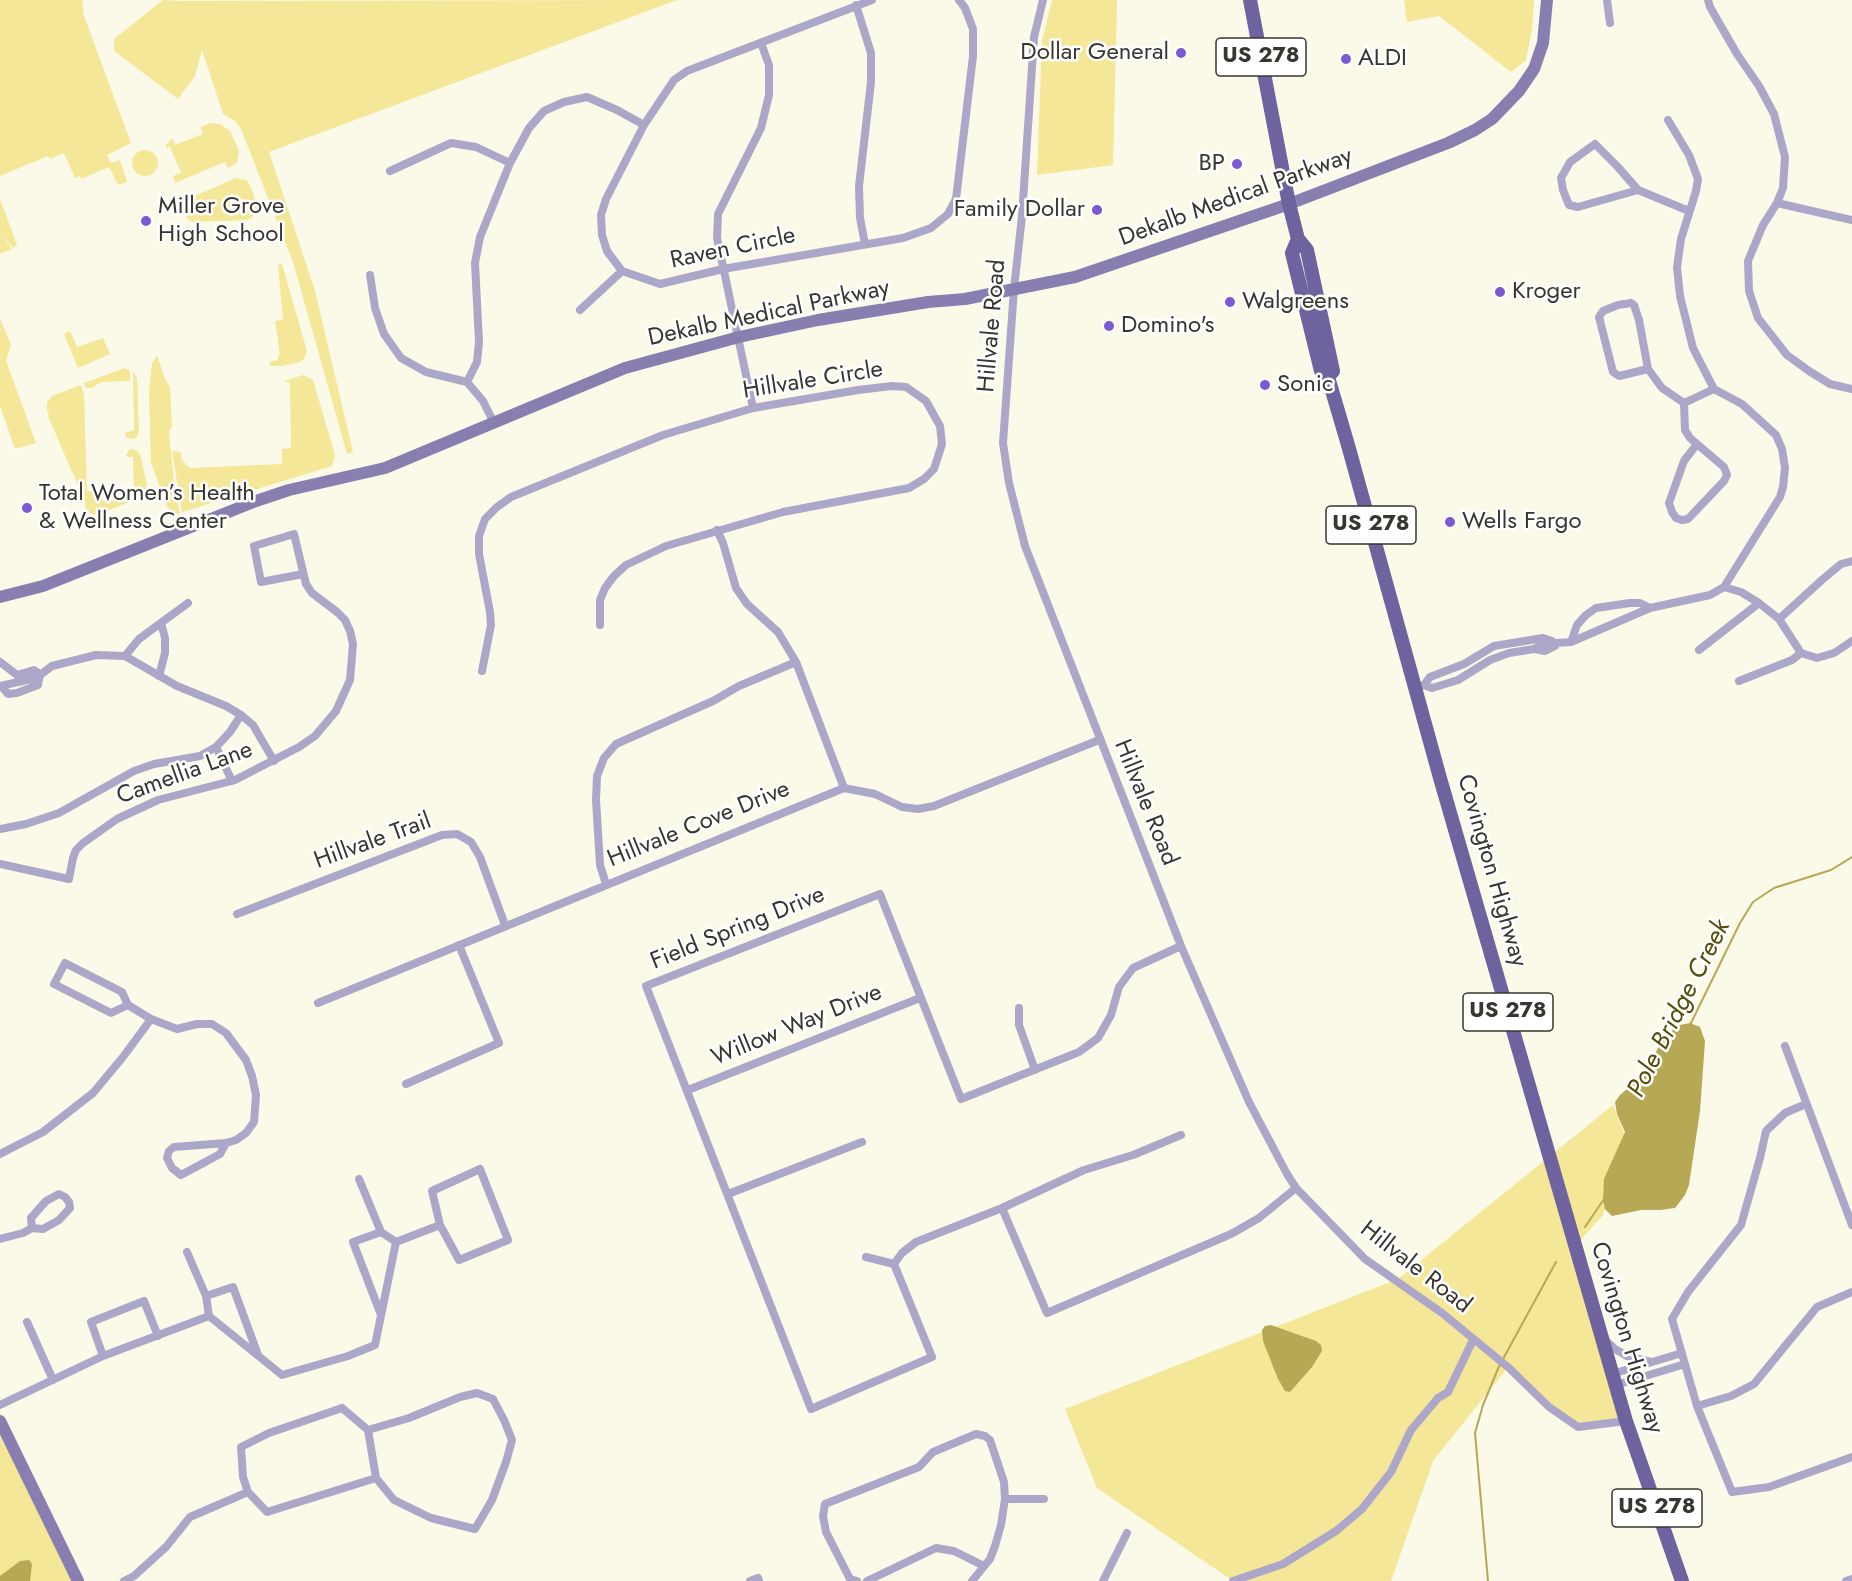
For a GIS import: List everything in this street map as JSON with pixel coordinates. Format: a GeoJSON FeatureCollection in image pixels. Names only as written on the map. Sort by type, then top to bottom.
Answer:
{"type":"FeatureCollection","features":[{"type":"Feature","properties":{"kind":"main road","name":"Covington Highway"},"geometry":{"type":"LineString","coordinates":[[1250,0],[1289,204],[1298,239],[1307,250],[1333,370],[1328,377],[1420,686],[1626,1421],[1683,1581]]}},
{"type":"Feature","properties":{"kind":"main road","name":"Dekalb Medical Parkway"},"geometry":{"type":"LineString","coordinates":[[0,597],[43,585],[256,501],[289,490],[385,468],[625,368],[739,337],[818,320],[928,302],[965,299],[1075,277],[1289,204],[1449,143],[1475,130],[1492,118],[1519,91],[1533,69],[1543,43],[1547,0]]}},
{"type":"Feature","properties":{"kind":"main road"},"geometry":{"type":"LineString","coordinates":[[0,1421],[78,1581]]}},
{"type":"Feature","properties":{"kind":"street"},"geometry":{"type":"LineString","coordinates":[[580,310],[622,271],[607,251],[602,235],[601,215],[606,199],[644,126],[674,80],[687,71],[872,0]]}},
{"type":"Feature","properties":{"kind":"street","name":"Raven Circle"},"geometry":{"type":"LineString","coordinates":[[622,271],[660,284],[723,269],[903,238],[931,228],[948,214],[956,199],[973,56],[974,29],[959,0]]}},
{"type":"Feature","properties":{"kind":"street","name":"Hillvale Road"},"geometry":{"type":"LineString","coordinates":[[1044,0],[1034,37],[1003,443],[1009,483],[1025,546],[1181,946],[1249,1102],[1296,1188],[1365,1259],[1442,1313],[1509,1368],[1549,1407],[1578,1427],[1626,1421]]}},
{"type":"Feature","properties":{"kind":"street"},"geometry":{"type":"LineString","coordinates":[[1607,0],[1610,23]]}},
{"type":"Feature","properties":{"kind":"street"},"geometry":{"type":"LineString","coordinates":[[1708,0],[1710,8],[1774,114],[1785,157],[1783,188],[1777,203],[1763,225],[1748,261],[1749,291],[1758,318],[1787,355],[1830,384],[1852,389]]}},
{"type":"Feature","properties":{"kind":"street"},"geometry":{"type":"LineString","coordinates":[[856,5],[871,53],[859,186],[860,218],[865,244]]}},
{"type":"Feature","properties":{"kind":"street"},"geometry":{"type":"LineString","coordinates":[[753,408],[717,238],[718,214],[761,128],[769,95],[769,65],[761,43]]}},
{"type":"Feature","properties":{"kind":"street"},"geometry":{"type":"LineString","coordinates":[[467,382],[477,362],[479,342],[475,263],[480,237],[510,163],[529,128],[543,111],[564,102],[587,97],[617,110],[644,126]]}},
{"type":"Feature","properties":{"kind":"street"},"geometry":{"type":"LineString","coordinates":[[1420,686],[1432,688],[1458,680],[1490,660],[1509,653],[1530,650],[1545,651],[1650,608],[1710,594],[1724,587],[1780,497],[1785,468],[1782,449],[1776,435],[1742,404],[1714,389],[1693,348],[1680,296],[1677,267],[1681,238],[1696,191],[1696,171],[1668,120]]}},
{"type":"Feature","properties":{"kind":"street"},"geometry":{"type":"LineString","coordinates":[[390,171],[452,143],[476,147],[510,163]]}},
{"type":"Feature","properties":{"kind":"street"},"geometry":{"type":"LineString","coordinates":[[1638,190],[1578,207],[1569,206],[1561,178],[1570,162],[1595,144],[1638,190],[1689,211]]}},
{"type":"Feature","properties":{"kind":"street"},"geometry":{"type":"LineString","coordinates":[[1777,203],[1852,220]]}},
{"type":"Feature","properties":{"kind":"street"},"geometry":{"type":"LineString","coordinates":[[370,275],[375,308],[384,334],[401,358],[426,372],[467,382],[483,401],[494,423]]}},
{"type":"Feature","properties":{"kind":"street"},"geometry":{"type":"LineString","coordinates":[[1648,369],[1619,376],[1613,372],[1599,317],[1603,311],[1618,305],[1630,303],[1634,305],[1640,320],[1648,369],[1662,388],[1684,404]]}},
{"type":"Feature","properties":{"kind":"street","name":"Hillvale Circle"},"geometry":{"type":"LineString","coordinates":[[482,671],[487,653],[491,619],[478,554],[479,536],[485,519],[496,507],[512,497],[636,445],[753,408],[892,386],[906,387],[926,401],[934,412],[940,426],[942,444],[933,469],[924,479],[909,488],[783,512],[666,546],[626,565],[614,576],[604,588],[600,600],[600,625]]}},
{"type":"Feature","properties":{"kind":"street"},"geometry":{"type":"LineString","coordinates":[[1684,404],[1714,389]]}},
{"type":"Feature","properties":{"kind":"street"},"geometry":{"type":"LineString","coordinates":[[1684,404],[1685,430],[1690,438],[1724,467],[1727,475],[1688,519],[1682,520],[1676,518],[1669,503],[1684,461],[1697,444]]}},
{"type":"Feature","properties":{"kind":"street"},"geometry":{"type":"LineString","coordinates":[[717,530],[736,588],[747,604],[778,632],[796,662],[844,788],[875,794],[902,807],[918,809],[934,806],[1099,740]]}},
{"type":"Feature","properties":{"kind":"street","name":"Camellia Lane"},"geometry":{"type":"LineString","coordinates":[[0,864],[69,879],[76,850],[82,843],[117,819],[158,800],[232,781],[274,761],[315,736],[336,711],[350,680],[353,644],[350,631],[345,620],[312,593],[306,584],[294,534],[254,546],[261,582],[303,574]]}},
{"type":"Feature","properties":{"kind":"street"},"geometry":{"type":"LineString","coordinates":[[1779,619],[1841,564],[1852,561]]}},
{"type":"Feature","properties":{"kind":"street"},"geometry":{"type":"LineString","coordinates":[[1724,587],[1741,592],[1779,619],[1801,653],[1817,658],[1834,653],[1852,641]]}},
{"type":"Feature","properties":{"kind":"street"},"geometry":{"type":"LineString","coordinates":[[125,656],[139,639],[188,603]]}},
{"type":"Feature","properties":{"kind":"street"},"geometry":{"type":"LineString","coordinates":[[1571,642],[1577,625],[1596,608],[1640,603],[1650,608]]}},
{"type":"Feature","properties":{"kind":"street"},"geometry":{"type":"LineString","coordinates":[[1699,650],[1759,603]]}},
{"type":"Feature","properties":{"kind":"street"},"geometry":{"type":"LineString","coordinates":[[159,676],[165,653],[165,638],[160,623]]}},
{"type":"Feature","properties":{"kind":"street"},"geometry":{"type":"LineString","coordinates":[[1420,686],[1430,677],[1464,664],[1494,646],[1543,638],[1558,644]]}},
{"type":"Feature","properties":{"kind":"street"},"geometry":{"type":"LineString","coordinates":[[1526,640],[1530,650]]}},
{"type":"Feature","properties":{"kind":"street"},"geometry":{"type":"LineString","coordinates":[[1739,681],[1792,660],[1801,653]]}},
{"type":"Feature","properties":{"kind":"street","name":"Camellia Lane"},"geometry":{"type":"LineString","coordinates":[[1,686],[19,683],[40,674],[51,666],[96,655],[125,656],[159,676],[241,715],[252,725],[274,761]]}},
{"type":"Feature","properties":{"kind":"street"},"geometry":{"type":"LineString","coordinates":[[0,662],[19,683]]}},
{"type":"Feature","properties":{"kind":"street"},"geometry":{"type":"LineString","coordinates":[[606,884],[600,865],[596,800],[597,776],[604,758],[616,744],[796,662]]}},
{"type":"Feature","properties":{"kind":"street","name":"Camellia Lane"},"geometry":{"type":"LineString","coordinates":[[0,829],[26,825],[59,813],[134,771],[154,764],[200,756],[216,747],[241,715]]}},
{"type":"Feature","properties":{"kind":"street"},"geometry":{"type":"LineString","coordinates":[[216,747],[232,781]]}},
{"type":"Feature","properties":{"kind":"street","name":"Hillvale Cove Drive"},"geometry":{"type":"LineString","coordinates":[[318,1003],[844,788]]}},
{"type":"Feature","properties":{"kind":"street","name":"Hillvale Trail"},"geometry":{"type":"LineString","coordinates":[[237,914],[442,835],[457,834],[471,842],[480,857],[505,925]]}},
{"type":"Feature","properties":{"kind":"street","name":"Field Spring Drive"},"geometry":{"type":"LineString","coordinates":[[894,1264],[933,1357],[811,1409],[646,986],[880,894],[961,1099],[1079,1052],[1098,1038],[1111,1015],[1119,987],[1133,968],[1181,946]]}},
{"type":"Feature","properties":{"kind":"street"},"geometry":{"type":"LineString","coordinates":[[406,1084],[499,1043],[459,945]]}},
{"type":"Feature","properties":{"kind":"street"},"geometry":{"type":"LineString","coordinates":[[128,1005],[111,1013],[54,984],[65,963],[122,992],[128,1005],[151,1019],[177,1029],[197,1024],[212,1024],[226,1033],[246,1060],[256,1095],[254,1122],[246,1133],[236,1140],[226,1143],[174,1147],[169,1151],[167,1158],[172,1168],[181,1175],[220,1154],[226,1143]]}},
{"type":"Feature","properties":{"kind":"street","name":"Willow Way Drive"},"geometry":{"type":"LineString","coordinates":[[688,1090],[920,998]]}},
{"type":"Feature","properties":{"kind":"street"},"geometry":{"type":"LineString","coordinates":[[1019,1008],[1019,1024],[1035,1070]]}},
{"type":"Feature","properties":{"kind":"street"},"geometry":{"type":"LineString","coordinates":[[0,1154],[43,1132],[93,1093],[151,1019]]}},
{"type":"Feature","properties":{"kind":"street"},"geometry":{"type":"LineString","coordinates":[[1785,1046],[1852,1225]]}},
{"type":"Feature","properties":{"kind":"street"},"geometry":{"type":"LineString","coordinates":[[1806,1104],[1785,1113],[1766,1131],[1741,1225],[1688,1292],[1671,1319],[1697,1406],[1732,1492],[1769,1487],[1852,1457]]}},
{"type":"Feature","properties":{"kind":"street"},"geometry":{"type":"LineString","coordinates":[[866,1257],[894,1264],[902,1253],[916,1242],[1002,1208],[1084,1170],[1133,1155],[1181,1136]]}},
{"type":"Feature","properties":{"kind":"street"},"geometry":{"type":"LineString","coordinates":[[728,1194],[862,1142]]}},
{"type":"Feature","properties":{"kind":"street"},"geometry":{"type":"LineString","coordinates":[[480,1169],[508,1240],[459,1260],[440,1225],[432,1191],[480,1169]]}},
{"type":"Feature","properties":{"kind":"street"},"geometry":{"type":"LineString","coordinates":[[359,1179],[381,1232],[396,1242]]}},
{"type":"Feature","properties":{"kind":"street"},"geometry":{"type":"LineString","coordinates":[[1002,1208],[1047,1314],[1231,1234],[1259,1218],[1296,1188]]}},
{"type":"Feature","properties":{"kind":"street"},"geometry":{"type":"LineString","coordinates":[[0,1239],[12,1237],[32,1228],[43,1229],[65,1215],[69,1208],[65,1197],[59,1194],[46,1201],[32,1218],[32,1228]]}},
{"type":"Feature","properties":{"kind":"street"},"geometry":{"type":"LineString","coordinates":[[396,1242],[440,1225]]}},
{"type":"Feature","properties":{"kind":"street"},"geometry":{"type":"LineString","coordinates":[[381,1232],[353,1242],[381,1316]]}},
{"type":"Feature","properties":{"kind":"street"},"geometry":{"type":"LineString","coordinates":[[187,1252],[206,1296],[209,1316],[282,1375],[348,1356],[375,1345],[396,1242]]}},
{"type":"Feature","properties":{"kind":"street"},"geometry":{"type":"LineString","coordinates":[[206,1296],[233,1287],[258,1356]]}},
{"type":"Feature","properties":{"kind":"street"},"geometry":{"type":"LineString","coordinates":[[1697,1406],[1731,1396],[1754,1384],[1817,1307],[1852,1292]]}},
{"type":"Feature","properties":{"kind":"street"},"geometry":{"type":"LineString","coordinates":[[103,1356],[91,1322],[144,1301],[158,1336]]}},
{"type":"Feature","properties":{"kind":"street"},"geometry":{"type":"LineString","coordinates":[[0,1405],[103,1356],[209,1316]]}},
{"type":"Feature","properties":{"kind":"street"},"geometry":{"type":"LineString","coordinates":[[27,1322],[53,1380]]}},
{"type":"Feature","properties":{"kind":"street"},"geometry":{"type":"LineString","coordinates":[[1601,1336],[1627,1356],[1651,1362]]}},
{"type":"Feature","properties":{"kind":"street"},"geometry":{"type":"LineString","coordinates":[[1233,1581],[1283,1564],[1336,1531],[1362,1509],[1390,1472],[1411,1430],[1438,1398],[1448,1392],[1473,1340]]}},
{"type":"Feature","properties":{"kind":"street"},"geometry":{"type":"LineString","coordinates":[[1614,1379],[1651,1362],[1682,1353]]}},
{"type":"Feature","properties":{"kind":"street"},"geometry":{"type":"LineString","coordinates":[[1614,1379],[1685,1364]]}},
{"type":"Feature","properties":{"kind":"street"},"geometry":{"type":"LineString","coordinates":[[368,1430],[409,1418],[460,1397],[477,1393],[492,1399],[512,1440],[492,1500],[475,1529],[431,1518],[394,1500],[376,1478],[368,1430],[342,1407],[269,1433],[241,1447],[243,1477],[248,1492],[267,1512],[376,1478]]}},
{"type":"Feature","properties":{"kind":"street"},"geometry":{"type":"LineString","coordinates":[[857,1581],[850,1579],[826,1532],[823,1516],[825,1504],[919,1467],[933,1452],[976,1434],[986,1436],[990,1440],[1004,1482],[1005,1499],[995,1546],[972,1581]]}},
{"type":"Feature","properties":{"kind":"street"},"geometry":{"type":"LineString","coordinates":[[124,1581],[134,1576],[166,1547],[190,1517],[248,1492]]}},
{"type":"Feature","properties":{"kind":"street"},"geometry":{"type":"LineString","coordinates":[[1005,1499],[1044,1499]]}},
{"type":"Feature","properties":{"kind":"street"},"geometry":{"type":"LineString","coordinates":[[1103,1581],[1127,1533]]}},
{"type":"Feature","properties":{"kind":"street"},"geometry":{"type":"LineString","coordinates":[[867,1581],[936,1548],[954,1551],[984,1566]]}},
{"type":"Feature","properties":{"kind":"street"},"geometry":{"type":"LineString","coordinates":[[750,1581],[758,1578],[759,1581]]}},
{"type":"Feature","properties":{"kind":"street"},"geometry":{"type":"LineString","coordinates":[[1846,1581],[1852,1579]]}},
{"type":"Feature","properties":{"kind":"shaded area"},"geometry":{"type":"Polygon","coordinates":[[[0,0],[82,0],[84,16],[131,143],[107,155],[111,163],[120,160],[127,182],[118,185],[109,167],[81,179],[80,176],[75,178],[64,153],[50,159],[48,156],[0,176],[0,0]]]}},
{"type":"Feature","properties":{"kind":"shaded area"},"geometry":{"type":"Polygon","coordinates":[[[163,0],[677,0],[269,152],[315,291],[353,452],[347,454],[293,262],[241,129],[234,120],[223,114],[202,50],[195,76],[178,99],[114,51],[114,39],[163,0]]]}},
{"type":"Feature","properties":{"kind":"shaded area"},"geometry":{"type":"Polygon","coordinates":[[[1052,0],[1117,0],[1113,165],[1037,175],[1042,40],[1052,0]]]}},
{"type":"Feature","properties":{"kind":"shaded area"},"geometry":{"type":"Polygon","coordinates":[[[1404,0],[1534,0],[1532,30],[1526,60],[1511,72],[1439,16],[1407,22],[1404,0]]]}},
{"type":"Feature","properties":{"kind":"shaded area"},"geometry":{"type":"Polygon","coordinates":[[[211,123],[220,124],[230,131],[239,151],[237,163],[228,168],[225,162],[175,183],[173,176],[181,173],[170,147],[166,148],[166,145],[171,139],[175,145],[203,134],[201,127],[211,123]]]}},
{"type":"Feature","properties":{"kind":"shaded area"},"geometry":{"type":"Polygon","coordinates":[[[145,150],[154,154],[158,163],[154,172],[145,176],[136,172],[132,163],[136,154],[145,150]]]}},
{"type":"Feature","properties":{"kind":"shaded area"},"geometry":{"type":"Polygon","coordinates":[[[236,178],[246,180],[250,185],[258,208],[253,217],[247,220],[192,222],[187,219],[183,207],[188,199],[236,178]]]}},
{"type":"Feature","properties":{"kind":"shaded area"},"geometry":{"type":"Polygon","coordinates":[[[0,199],[17,245],[13,248],[1,233],[12,249],[0,254],[0,199]]]}},
{"type":"Feature","properties":{"kind":"shaded area"},"geometry":{"type":"Polygon","coordinates":[[[282,264],[307,351],[300,362],[271,366],[269,362],[278,360],[278,355],[280,355],[275,321],[283,320],[278,265],[282,264]]]}},
{"type":"Feature","properties":{"kind":"shaded area"},"geometry":{"type":"Polygon","coordinates":[[[0,318],[11,345],[6,361],[36,443],[15,449],[0,406],[0,318]]]}},
{"type":"Feature","properties":{"kind":"shaded area"},"geometry":{"type":"Polygon","coordinates":[[[70,331],[77,347],[103,338],[110,354],[78,368],[64,334],[70,331]]]}},
{"type":"Feature","properties":{"kind":"shaded area"},"geometry":{"type":"Polygon","coordinates":[[[157,355],[170,388],[172,427],[169,431],[174,483],[180,513],[174,516],[166,505],[151,462],[149,392],[152,364],[157,355]]]}},
{"type":"Feature","properties":{"kind":"shaded area"},"geometry":{"type":"Polygon","coordinates":[[[125,368],[130,371],[130,381],[101,382],[92,388],[86,388],[84,383],[125,368]]]}},
{"type":"Feature","properties":{"kind":"shaded area"},"geometry":{"type":"Polygon","coordinates":[[[133,371],[137,378],[139,432],[136,438],[131,439],[126,437],[125,433],[134,430],[133,371]]]}},
{"type":"Feature","properties":{"kind":"shaded area"},"geometry":{"type":"Polygon","coordinates":[[[303,375],[313,380],[335,455],[332,466],[182,512],[172,451],[181,452],[181,459],[190,468],[282,464],[282,449],[291,448],[290,383],[284,381],[303,375]]]}},
{"type":"Feature","properties":{"kind":"shaded area"},"geometry":{"type":"Polygon","coordinates":[[[81,385],[84,395],[87,491],[94,492],[100,499],[107,502],[121,499],[127,491],[134,490],[133,457],[126,455],[130,449],[140,454],[147,485],[144,494],[138,499],[96,515],[85,508],[86,504],[47,411],[47,402],[52,396],[81,385]]]}},
{"type":"Feature","properties":{"kind":"shaded area"},"geometry":{"type":"Polygon","coordinates":[[[1690,1023],[1700,1027],[1705,1041],[1700,1111],[1689,1185],[1685,1195],[1675,1208],[1641,1210],[1612,1216],[1605,1209],[1603,1200],[1604,1179],[1625,1132],[1617,1114],[1615,1102],[1645,1074],[1664,1036],[1680,1025],[1690,1023]]]}},
{"type":"Feature","properties":{"kind":"shaded area"},"geometry":{"type":"Polygon","coordinates":[[[1613,1105],[1626,1138],[1603,1215],[1576,1245],[1620,1421],[1578,1427],[1508,1367],[1433,1461],[1391,1581],[1233,1581],[1097,1488],[1065,1409],[1398,1279],[1613,1105]]]}},
{"type":"Feature","properties":{"kind":"shaded area"},"geometry":{"type":"Polygon","coordinates":[[[1271,1325],[1316,1341],[1321,1345],[1322,1351],[1312,1367],[1290,1392],[1285,1391],[1278,1379],[1263,1341],[1262,1330],[1265,1326],[1271,1325]]]}},
{"type":"Feature","properties":{"kind":"shaded area"},"geometry":{"type":"Polygon","coordinates":[[[0,1436],[28,1488],[78,1581],[0,1581],[0,1436]]]}},
{"type":"Feature","properties":{"kind":"shaded area"},"geometry":{"type":"Polygon","coordinates":[[[29,1560],[32,1564],[30,1581],[0,1581],[0,1576],[20,1561],[29,1560]]]}},
{"type":"Feature","properties":{"kind":"waterway","name":"Pole Bridge Creek"},"geometry":{"type":"LineString","coordinates":[[1690,1025],[1740,923],[1753,902],[1774,888],[1831,870],[1852,857]]}},
{"type":"Feature","properties":{"kind":"waterway","name":"Pole Bridge Creek"},"geometry":{"type":"LineString","coordinates":[[1585,1227],[1604,1199]]}},
{"type":"Feature","properties":{"kind":"waterway","name":"Pole Bridge Creek"},"geometry":{"type":"LineString","coordinates":[[1503,1359],[1556,1262]]}},
{"type":"Feature","properties":{"kind":"waterway","name":"Pole Bridge Creek"},"geometry":{"type":"LineString","coordinates":[[1488,1581],[1475,1433],[1483,1405],[1500,1364]]}},
{"type":"Feature","properties":{"kind":"place","name":"Dollar General"},"geometry":{"type":"Point","coordinates":[1181,53]}},
{"type":"Feature","properties":{"kind":"place","name":"ALDI"},"geometry":{"type":"Point","coordinates":[1346,59]}},
{"type":"Feature","properties":{"kind":"place","name":"BP"},"geometry":{"type":"Point","coordinates":[1237,164]}},
{"type":"Feature","properties":{"kind":"place","name":"Family Dollar"},"geometry":{"type":"Point","coordinates":[1097,210]}},
{"type":"Feature","properties":{"kind":"place","name":"Miller Grove High School"},"geometry":{"type":"Point","coordinates":[146,221]}},
{"type":"Feature","properties":{"kind":"place","name":"Kroger"},"geometry":{"type":"Point","coordinates":[1500,292]}},
{"type":"Feature","properties":{"kind":"place","name":"Walgreens"},"geometry":{"type":"Point","coordinates":[1230,302]}},
{"type":"Feature","properties":{"kind":"place","name":"Domino's"},"geometry":{"type":"Point","coordinates":[1109,326]}},
{"type":"Feature","properties":{"kind":"place","name":"Sonic"},"geometry":{"type":"Point","coordinates":[1265,385]}},
{"type":"Feature","properties":{"kind":"place","name":"Total Women’s Health & Wellness Center"},"geometry":{"type":"Point","coordinates":[27,508]}},
{"type":"Feature","properties":{"kind":"place","name":"Wells Fargo"},"geometry":{"type":"Point","coordinates":[1450,522]}}]}
